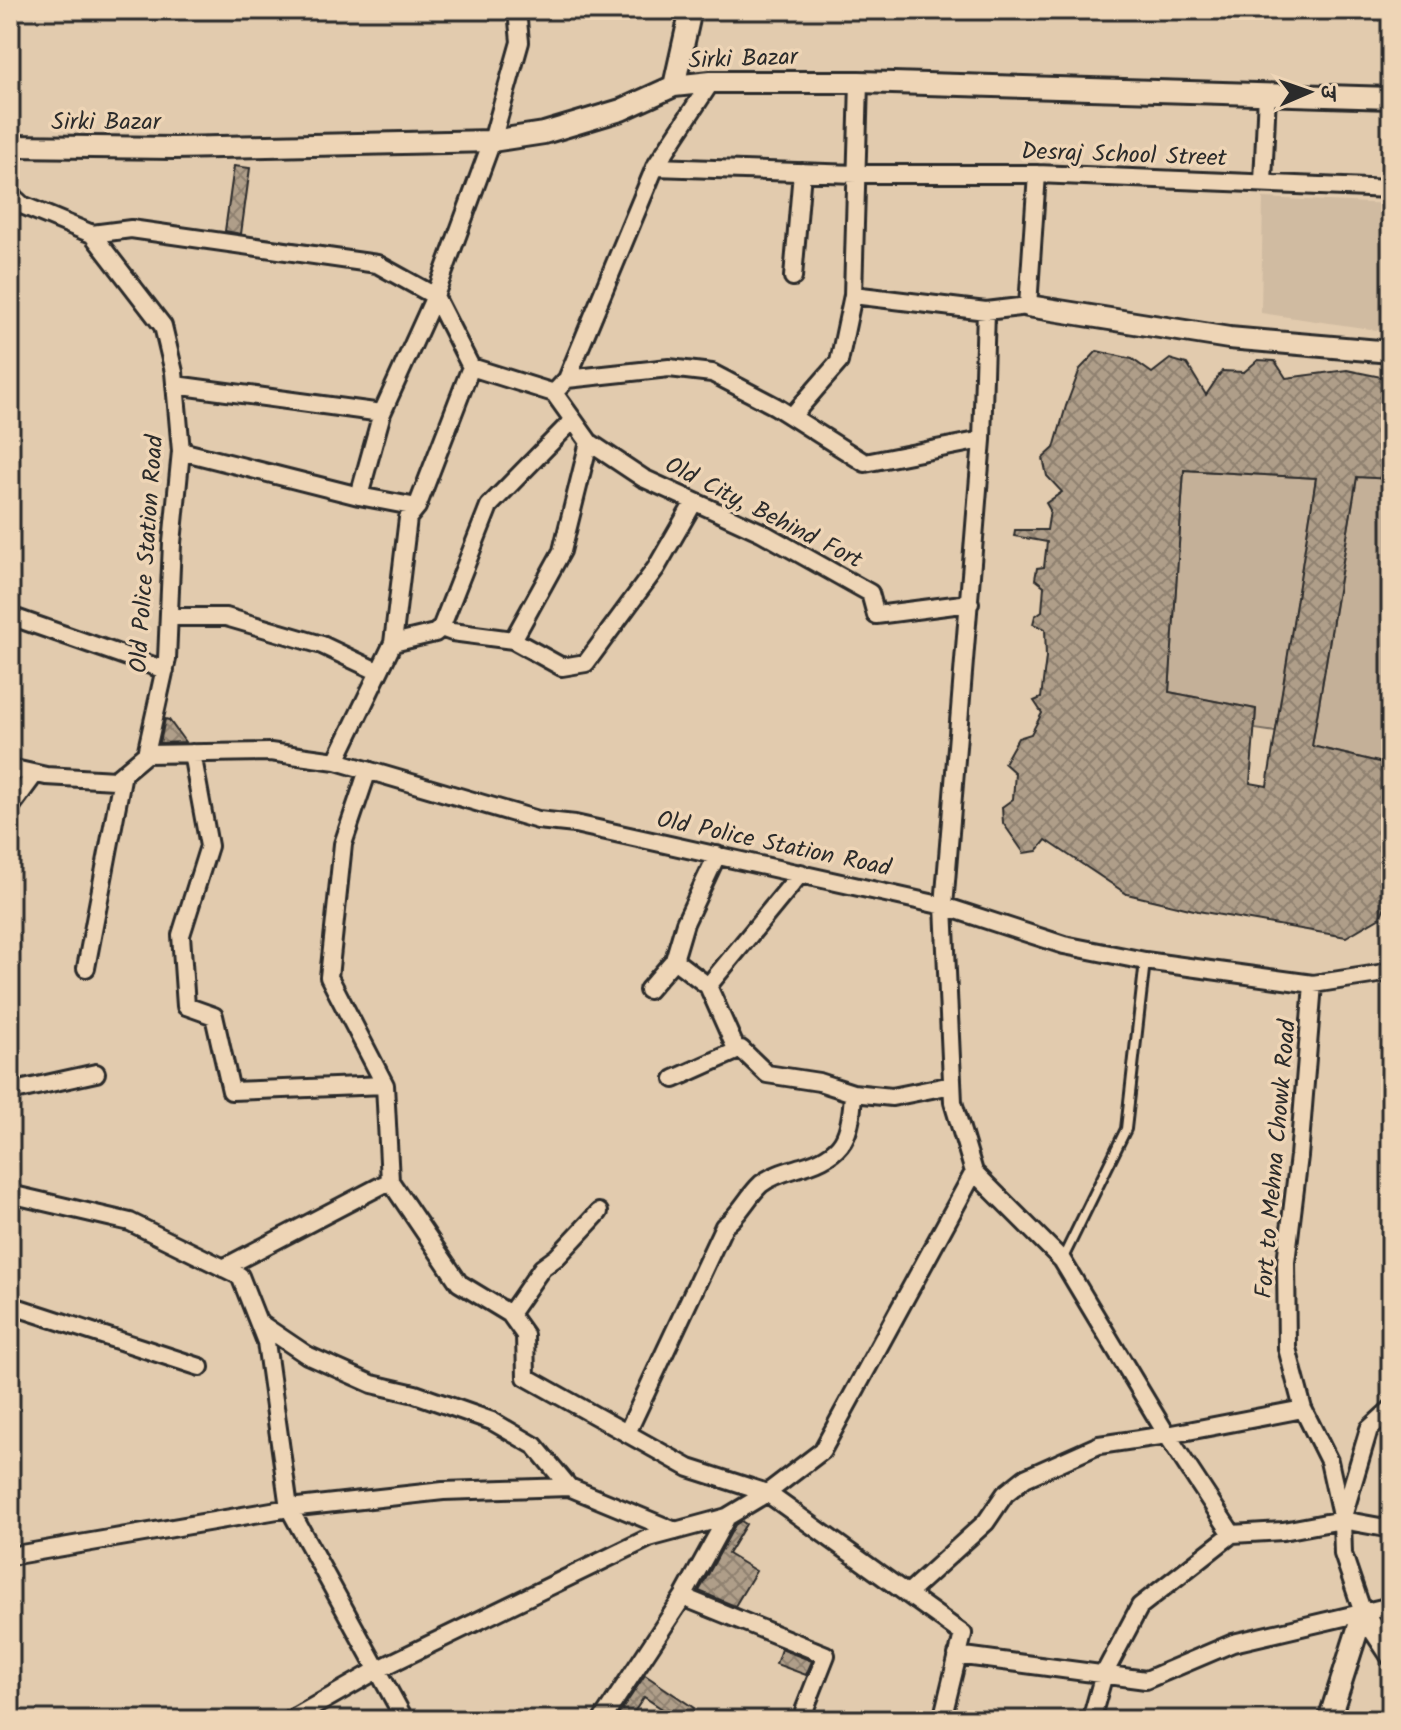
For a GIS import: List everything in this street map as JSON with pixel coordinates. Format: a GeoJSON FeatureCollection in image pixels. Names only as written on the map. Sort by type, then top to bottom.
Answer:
{"type":"FeatureCollection","features":[{"type":"Feature","properties":{"kind":"street"},"geometry":{"type":"LineString","coordinates":[[359,496],[382,413],[435,296],[492,141],[520,42],[517,10]]}},
{"type":"Feature","properties":{"kind":"street"},"geometry":{"type":"LineString","coordinates":[[674,86],[691,10]]}},
{"type":"Feature","properties":{"kind":"street"},"geometry":{"type":"LineString","coordinates":[[92,234],[131,229],[377,264],[435,296],[471,367],[554,393],[567,379],[655,167],[711,82]]}},
{"type":"Feature","properties":{"kind":"street","name":"Sirki Bazar"},"geometry":{"type":"LineString","coordinates":[[10,146],[174,148],[492,141],[544,133],[621,110],[674,86],[711,82],[859,82],[1391,98]]}},
{"type":"Feature","properties":{"kind":"street"},"geometry":{"type":"LineString","coordinates":[[792,416],[839,362],[853,295],[859,82]]}},
{"type":"Feature","properties":{"kind":"street"},"geometry":{"type":"LineString","coordinates":[[1263,182],[1267,93]]}},
{"type":"Feature","properties":{"kind":"street","name":"Desraj School Street"},"geometry":{"type":"LineString","coordinates":[[655,167],[856,174],[1037,174],[1391,189]]}},
{"type":"Feature","properties":{"kind":"street"},"geometry":{"type":"LineString","coordinates":[[793,277],[802,172]]}},
{"type":"Feature","properties":{"kind":"street"},"geometry":{"type":"LineString","coordinates":[[1028,306],[1037,174]]}},
{"type":"Feature","properties":{"kind":"street","name":"Old Police Station Road"},"geometry":{"type":"LineString","coordinates":[[10,194],[22,205],[92,234],[163,326],[175,385],[181,451],[165,670],[146,754],[270,752],[336,761],[538,820],[575,824],[944,906],[1064,945],[1145,961],[1313,984],[1391,972]]}},
{"type":"Feature","properties":{"kind":"street"},"geometry":{"type":"LineString","coordinates":[[853,295],[986,311],[1028,306],[1229,338],[1391,352]]}},
{"type":"Feature","properties":{"kind":"street"},"geometry":{"type":"LineString","coordinates":[[986,311],[982,440],[944,906],[953,1102],[974,1172],[1062,1260],[1167,1435],[1232,1534]]}},
{"type":"Feature","properties":{"kind":"street"},"geometry":{"type":"LineString","coordinates":[[336,761],[393,643],[408,518],[417,507],[471,367]]}},
{"type":"Feature","properties":{"kind":"street"},"geometry":{"type":"LineString","coordinates":[[567,379],[669,368],[712,373],[792,416],[865,463],[982,440]]}},
{"type":"Feature","properties":{"kind":"street"},"geometry":{"type":"LineString","coordinates":[[175,385],[382,413]]}},
{"type":"Feature","properties":{"kind":"street","name":"Old City, Behind Fort"},"geometry":{"type":"LineString","coordinates":[[554,393],[589,442],[643,478],[761,532],[870,593],[876,615],[970,603]]}},
{"type":"Feature","properties":{"kind":"street"},"geometry":{"type":"LineString","coordinates":[[393,643],[435,633],[441,628],[489,506],[573,420]]}},
{"type":"Feature","properties":{"kind":"street"},"geometry":{"type":"LineString","coordinates":[[513,640],[562,551],[589,442]]}},
{"type":"Feature","properties":{"kind":"street"},"geometry":{"type":"LineString","coordinates":[[181,451],[359,496],[417,507]]}},
{"type":"Feature","properties":{"kind":"street"},"geometry":{"type":"LineString","coordinates":[[441,628],[513,640],[562,667],[586,663],[656,568],[694,502]]}},
{"type":"Feature","properties":{"kind":"street"},"geometry":{"type":"LineString","coordinates":[[10,616],[165,670]]}},
{"type":"Feature","properties":{"kind":"street"},"geometry":{"type":"LineString","coordinates":[[169,617],[226,617],[322,645],[379,672]]}},
{"type":"Feature","properties":{"kind":"street"},"geometry":{"type":"LineString","coordinates":[[192,753],[209,846],[181,935],[186,1006],[214,1016],[231,1091],[385,1085]]}},
{"type":"Feature","properties":{"kind":"street"},"geometry":{"type":"LineString","coordinates":[[10,768],[35,774],[115,780],[146,754]]}},
{"type":"Feature","properties":{"kind":"street"},"geometry":{"type":"LineString","coordinates":[[368,770],[343,844],[329,977],[385,1085],[390,1181],[459,1283],[510,1314],[525,1335],[526,1377],[689,1468],[767,1493],[963,1634],[942,1720]]}},
{"type":"Feature","properties":{"kind":"street"},"geometry":{"type":"LineString","coordinates":[[86,968],[123,773]]}},
{"type":"Feature","properties":{"kind":"street"},"geometry":{"type":"LineString","coordinates":[[10,808],[35,774]]}},
{"type":"Feature","properties":{"kind":"street"},"geometry":{"type":"LineString","coordinates":[[648,990],[674,960],[685,923],[717,855]]}},
{"type":"Feature","properties":{"kind":"street"},"geometry":{"type":"LineString","coordinates":[[708,986],[801,873]]}},
{"type":"Feature","properties":{"kind":"street"},"geometry":{"type":"LineString","coordinates":[[674,960],[708,986],[737,1051]]}},
{"type":"Feature","properties":{"kind":"street","name":"Fort to Mehna Chowk Road"},"geometry":{"type":"LineString","coordinates":[[1313,984],[1299,1156],[1286,1262],[1287,1348],[1303,1409],[1329,1461],[1342,1520]]}},
{"type":"Feature","properties":{"kind":"street"},"geometry":{"type":"LineString","coordinates":[[674,1079],[741,1049],[767,1074],[819,1082],[853,1093],[892,1097],[952,1085]]}},
{"type":"Feature","properties":{"kind":"street"},"geometry":{"type":"LineString","coordinates":[[10,1092],[96,1073]]}},
{"type":"Feature","properties":{"kind":"street"},"geometry":{"type":"LineString","coordinates":[[627,1433],[724,1226],[733,1220],[761,1184],[836,1152],[852,1122],[853,1093]]}},
{"type":"Feature","properties":{"kind":"street"},"geometry":{"type":"LineString","coordinates":[[290,1720],[379,1669],[649,1538],[727,1517],[767,1493],[822,1451],[974,1172]]}},
{"type":"Feature","properties":{"kind":"street"},"geometry":{"type":"LineString","coordinates":[[223,1268],[390,1181]]}},
{"type":"Feature","properties":{"kind":"street"},"geometry":{"type":"LineString","coordinates":[[10,1194],[130,1222],[240,1276],[266,1342],[289,1508],[405,1720]]}},
{"type":"Feature","properties":{"kind":"street"},"geometry":{"type":"LineString","coordinates":[[510,1314],[542,1268],[557,1257],[599,1212]]}},
{"type":"Feature","properties":{"kind":"street"},"geometry":{"type":"LineString","coordinates":[[10,1305],[200,1367]]}},
{"type":"Feature","properties":{"kind":"street"},"geometry":{"type":"LineString","coordinates":[[258,1322],[307,1355],[372,1384],[415,1394],[492,1421],[535,1446],[569,1487]]}},
{"type":"Feature","properties":{"kind":"street"},"geometry":{"type":"LineString","coordinates":[[907,1594],[986,1522],[1005,1494],[1025,1478],[1099,1445],[1303,1409]]}},
{"type":"Feature","properties":{"kind":"street"},"geometry":{"type":"LineString","coordinates":[[1391,1409],[1369,1429],[1342,1520],[1343,1554],[1363,1613],[1391,1655]]}},
{"type":"Feature","properties":{"kind":"street"},"geometry":{"type":"LineString","coordinates":[[10,1556],[289,1508],[443,1491],[569,1487],[675,1531]]}},
{"type":"Feature","properties":{"kind":"street"},"geometry":{"type":"LineString","coordinates":[[602,1720],[683,1597],[727,1517]]}},
{"type":"Feature","properties":{"kind":"street"},"geometry":{"type":"LineString","coordinates":[[1091,1720],[1104,1674],[1140,1606],[1232,1534],[1283,1531],[1342,1520],[1391,1529]]}},
{"type":"Feature","properties":{"kind":"street"},"geometry":{"type":"LineString","coordinates":[[683,1597],[826,1655],[803,1720]]}},
{"type":"Feature","properties":{"kind":"street"},"geometry":{"type":"LineString","coordinates":[[957,1655],[1146,1680],[1233,1643],[1391,1606]]}},
{"type":"Feature","properties":{"kind":"street"},"geometry":{"type":"LineString","coordinates":[[1329,1720],[1363,1613]]}},
{"type":"Feature","properties":{"kind":"lane"},"geometry":{"type":"LineString","coordinates":[[1062,1260],[1126,1129],[1145,961]]}},
{"type":"Feature","properties":{"kind":"shaded area"},"geometry":{"type":"Polygon","coordinates":[[[1263,198],[1391,204],[1391,332],[1261,313],[1263,198]]]}},
{"type":"Feature","properties":{"kind":"shaded area"},"geometry":{"type":"Polygon","coordinates":[[[1184,470],[1316,478],[1276,732],[1255,729],[1256,709],[1169,692],[1184,470]]]}},
{"type":"Feature","properties":{"kind":"shaded area"},"geometry":{"type":"Polygon","coordinates":[[[1357,477],[1391,479],[1391,765],[1312,746],[1357,477]]]}},
{"type":"Feature","properties":{"kind":"building"},"geometry":{"type":"Polygon","coordinates":[[[234,166],[250,168],[241,234],[225,231],[234,166]]]}},
{"type":"Feature","properties":{"kind":"building"},"geometry":{"type":"Polygon","coordinates":[[[1097,351],[1132,359],[1152,373],[1170,359],[1187,364],[1206,395],[1222,371],[1244,372],[1258,360],[1275,361],[1286,378],[1347,370],[1391,379],[1391,479],[1357,477],[1312,746],[1391,765],[1391,894],[1380,917],[1346,937],[1198,911],[1127,894],[1046,840],[1037,851],[1024,853],[1003,823],[1002,807],[1013,799],[1015,773],[1004,763],[1018,738],[1031,734],[1042,713],[1034,701],[1041,698],[1046,657],[1045,629],[1033,624],[1035,616],[1042,611],[1044,586],[1035,579],[1037,568],[1044,567],[1047,542],[1014,536],[1015,530],[1047,530],[1050,510],[1046,503],[1062,492],[1047,476],[1043,458],[1054,448],[1080,369],[1097,351]],[[1184,470],[1169,692],[1256,709],[1250,783],[1267,786],[1316,478],[1184,470]]]}},
{"type":"Feature","properties":{"kind":"building"},"geometry":{"type":"Polygon","coordinates":[[[165,719],[169,720],[185,742],[160,743],[165,719]]]}},
{"type":"Feature","properties":{"kind":"building"},"geometry":{"type":"Polygon","coordinates":[[[741,1521],[746,1524],[728,1554],[756,1571],[735,1606],[699,1591],[735,1525],[741,1521]]]}},
{"type":"Feature","properties":{"kind":"building"},"geometry":{"type":"Polygon","coordinates":[[[781,1649],[812,1661],[806,1675],[776,1664],[781,1649]]]}},
{"type":"Feature","properties":{"kind":"building"},"geometry":{"type":"Polygon","coordinates":[[[645,1675],[694,1708],[686,1720],[679,1720],[644,1697],[629,1720],[615,1720],[645,1675]]]}}]}
